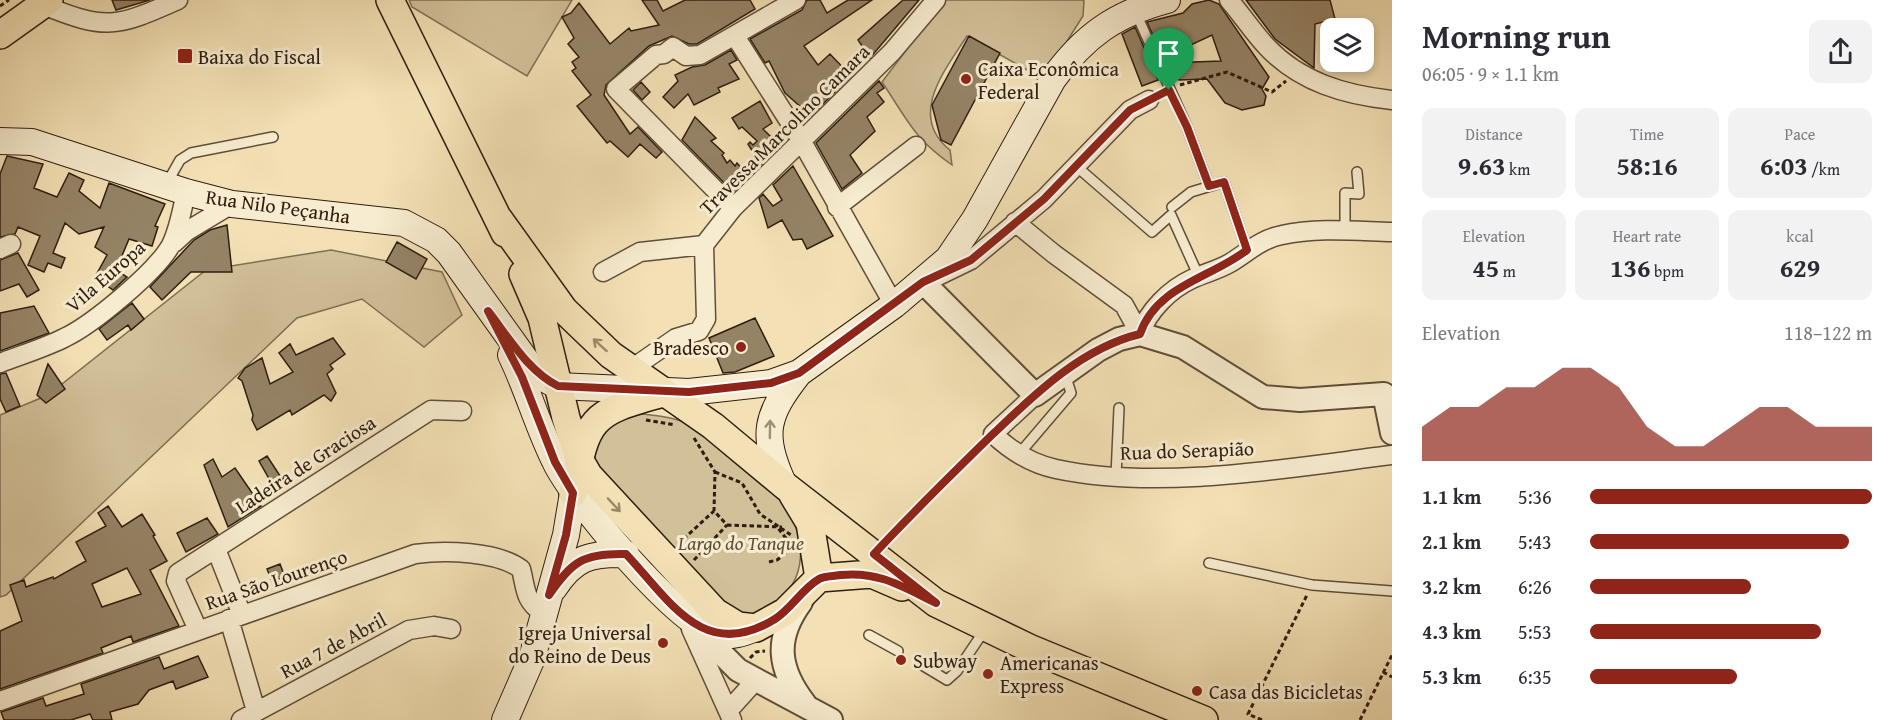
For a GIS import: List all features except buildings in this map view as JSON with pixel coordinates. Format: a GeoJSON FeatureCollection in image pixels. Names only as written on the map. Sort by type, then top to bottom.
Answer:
{"type":"FeatureCollection","features":[{"type":"Feature","properties":{"kind":"main road"},"geometry":{"type":"LineString","coordinates":[[390,0],[498,218],[542,318],[579,459],[600,489],[714,612],[738,626],[756,628]]}},
{"type":"Feature","properties":{"kind":"main road"},"geometry":{"type":"LineString","coordinates":[[819,578],[810,524],[796,499],[784,485],[771,451],[770,419],[780,397],[799,373],[923,282],[961,243],[1053,79],[1078,48],[1098,29],[1142,7],[1167,0]]}},
{"type":"Feature","properties":{"kind":"main road"},"geometry":{"type":"LineString","coordinates":[[0,35],[31,5]]}},
{"type":"Feature","properties":{"kind":"main road","name":"Rua Nilo Peçanha"},"geometry":{"type":"LineString","coordinates":[[0,141],[32,142],[176,189],[232,204],[404,223],[420,230],[443,246],[530,366],[545,379],[558,386]]}},
{"type":"Feature","properties":{"kind":"main road"},"geometry":{"type":"LineString","coordinates":[[498,218],[564,310],[630,370],[713,426],[784,485],[936,603]]}},
{"type":"Feature","properties":{"kind":"main road","name":"Rua Nilo Peçanha"},"geometry":{"type":"LineString","coordinates":[[488,311],[522,377],[555,462],[573,493]]}},
{"type":"Feature","properties":{"kind":"main road"},"geometry":{"type":"LineString","coordinates":[[558,386],[664,393],[752,386],[799,373]]}},
{"type":"Feature","properties":{"kind":"main road"},"geometry":{"type":"LineString","coordinates":[[504,717],[532,658],[566,535],[579,459],[586,433],[612,409],[664,393]]}},
{"type":"Feature","properties":{"kind":"main road"},"geometry":{"type":"LineString","coordinates":[[573,493],[683,616],[717,635],[732,636],[756,628],[785,612],[819,578],[872,574],[986,629],[1204,720]]}},
{"type":"Feature","properties":{"kind":"main road"},"geometry":{"type":"LineString","coordinates":[[566,535],[572,551],[585,557],[626,554]]}},
{"type":"Feature","properties":{"kind":"main road"},"geometry":{"type":"LineString","coordinates":[[546,604],[563,574],[585,557]]}},
{"type":"Feature","properties":{"kind":"street"},"geometry":{"type":"LineString","coordinates":[[31,5],[78,20],[118,24],[178,0]]}},
{"type":"Feature","properties":{"kind":"street"},"geometry":{"type":"LineString","coordinates":[[733,208],[616,89],[656,55],[664,54],[673,47],[686,56],[692,56],[735,36],[796,0]]}},
{"type":"Feature","properties":{"kind":"street","name":"Travessa Marcolino Camara"},"geometry":{"type":"LineString","coordinates":[[630,370],[676,338],[699,331],[706,319],[704,245],[733,208],[892,52],[936,0]]}},
{"type":"Feature","properties":{"kind":"street"},"geometry":{"type":"LineString","coordinates":[[1098,29],[1127,0]]}},
{"type":"Feature","properties":{"kind":"street"},"geometry":{"type":"LineString","coordinates":[[1233,2],[1267,48],[1297,72],[1342,92],[1392,100]]}},
{"type":"Feature","properties":{"kind":"street"},"geometry":{"type":"LineString","coordinates":[[735,36],[801,140],[894,305]]}},
{"type":"Feature","properties":{"kind":"street"},"geometry":{"type":"LineString","coordinates":[[1035,395],[923,282],[971,260],[1044,199],[1130,110],[1149,100]]}},
{"type":"Feature","properties":{"kind":"street"},"geometry":{"type":"LineString","coordinates":[[837,207],[916,146]]}},
{"type":"Feature","properties":{"kind":"street","name":"Vila Europa"},"geometry":{"type":"LineString","coordinates":[[170,246],[178,228],[176,189]]}},
{"type":"Feature","properties":{"kind":"street","name":"Vila Europa"},"geometry":{"type":"LineString","coordinates":[[0,363],[66,338],[90,322],[143,278],[170,246],[187,231],[232,204]]}},
{"type":"Feature","properties":{"kind":"street"},"geometry":{"type":"LineString","coordinates":[[1015,222],[1054,254],[1118,299],[1131,313],[1140,334]]}},
{"type":"Feature","properties":{"kind":"street"},"geometry":{"type":"LineString","coordinates":[[1140,334],[1145,318],[1159,304],[1191,280],[1231,263],[1247,250],[1281,235],[1317,230],[1392,232]]}},
{"type":"Feature","properties":{"kind":"street"},"geometry":{"type":"LineString","coordinates":[[603,272],[640,252],[704,245]]}},
{"type":"Feature","properties":{"kind":"street"},"geometry":{"type":"LineString","coordinates":[[993,435],[1035,395],[1064,373],[1119,339],[1140,334],[1183,347],[1263,397],[1300,400],[1388,392],[1392,433]]}},
{"type":"Feature","properties":{"kind":"street","name":"Ladeira de Graciosa"},"geometry":{"type":"LineString","coordinates":[[198,630],[176,581],[178,573],[431,411],[462,411]]}},
{"type":"Feature","properties":{"kind":"street","name":"Rua do Serapião"},"geometry":{"type":"LineString","coordinates":[[993,435],[1019,454],[1055,469],[1116,477],[1235,472],[1392,455]]}},
{"type":"Feature","properties":{"kind":"street"},"geometry":{"type":"LineString","coordinates":[[216,549],[235,617],[249,715]]}},
{"type":"Feature","properties":{"kind":"street","name":"Rua São Lourenço"},"geometry":{"type":"LineString","coordinates":[[0,701],[416,554],[437,551],[470,554],[517,565],[521,569],[524,591],[529,600],[546,604]]}},
{"type":"Feature","properties":{"kind":"street"},"geometry":{"type":"LineString","coordinates":[[781,684],[782,648],[790,617],[819,578]]}},
{"type":"Feature","properties":{"kind":"street"},"geometry":{"type":"LineString","coordinates":[[683,616],[746,675],[781,684],[805,704],[831,720]]}},
{"type":"Feature","properties":{"kind":"street"},"geometry":{"type":"LineString","coordinates":[[683,616],[698,639],[730,715]]}},
{"type":"Feature","properties":{"kind":"street","name":"Rua 7 de Abril"},"geometry":{"type":"LineString","coordinates":[[249,715],[409,630],[434,626],[451,629]]}},
{"type":"Feature","properties":{"kind":"street"},"geometry":{"type":"LineString","coordinates":[[730,715],[746,675]]}},
{"type":"Feature","properties":{"kind":"lane"},"geometry":{"type":"LineString","coordinates":[[1140,22],[1187,127],[1209,186]]}},
{"type":"Feature","properties":{"kind":"lane"},"geometry":{"type":"LineString","coordinates":[[176,189],[180,160],[191,153],[273,137]]}},
{"type":"Feature","properties":{"kind":"lane"},"geometry":{"type":"LineString","coordinates":[[1076,166],[1152,232],[1171,215],[1199,277]]}},
{"type":"Feature","properties":{"kind":"lane"},"geometry":{"type":"LineString","coordinates":[[1345,231],[1345,194],[1359,194],[1357,172]]}},
{"type":"Feature","properties":{"kind":"lane"},"geometry":{"type":"LineString","coordinates":[[1172,207],[1191,192],[1224,182],[1247,250]]}},
{"type":"Feature","properties":{"kind":"lane"},"geometry":{"type":"LineString","coordinates":[[1019,454],[1071,393],[1064,373]]}},
{"type":"Feature","properties":{"kind":"lane"},"geometry":{"type":"LineString","coordinates":[[1116,477],[1119,408]]}},
{"type":"Feature","properties":{"kind":"lane"},"geometry":{"type":"LineString","coordinates":[[1209,563],[1312,585],[1392,591]]}},
{"type":"Feature","properties":{"kind":"lane"},"geometry":{"type":"LineString","coordinates":[[922,665],[947,680],[957,671],[986,629]]}},
{"type":"Feature","properties":{"kind":"lane"},"geometry":{"type":"LineString","coordinates":[[869,635],[898,651]]}},
{"type":"Feature","properties":{"kind":"path"},"geometry":{"type":"LineString","coordinates":[[0,6],[31,5]]}},
{"type":"Feature","properties":{"kind":"path"},"geometry":{"type":"LineString","coordinates":[[1169,90],[1227,72],[1272,92],[1297,72]]}},
{"type":"Feature","properties":{"kind":"path"},"geometry":{"type":"LineString","coordinates":[[643,420],[678,426]]}},
{"type":"Feature","properties":{"kind":"path"},"geometry":{"type":"LineString","coordinates":[[691,432],[715,472],[714,511],[727,525],[782,527]]}},
{"type":"Feature","properties":{"kind":"path"},"geometry":{"type":"LineString","coordinates":[[874,554],[947,476],[993,435]]}},
{"type":"Feature","properties":{"kind":"path"},"geometry":{"type":"LineString","coordinates":[[715,472],[742,483],[760,514],[795,538]]}},
{"type":"Feature","properties":{"kind":"path"},"geometry":{"type":"LineString","coordinates":[[675,548],[714,511]]}},
{"type":"Feature","properties":{"kind":"path"},"geometry":{"type":"LineString","coordinates":[[690,565],[727,525]]}},
{"type":"Feature","properties":{"kind":"path"},"geometry":{"type":"LineString","coordinates":[[769,562],[777,560],[790,550],[789,542],[777,527]]}},
{"type":"Feature","properties":{"kind":"path"},"geometry":{"type":"LineString","coordinates":[[1262,720],[1248,714],[1312,585]]}},
{"type":"Feature","properties":{"kind":"path"},"geometry":{"type":"LineString","coordinates":[[746,675],[756,652],[782,648]]}},
{"type":"Feature","properties":{"kind":"path"},"geometry":{"type":"LineString","coordinates":[[1360,720],[1392,654]]}},
{"type":"Feature","properties":{"kind":"path"},"geometry":{"type":"LineString","coordinates":[[1383,672],[1392,677]]}},
{"type":"Feature","properties":{"kind":"green space"},"geometry":{"type":"Polygon","coordinates":[[[409,0],[572,0],[527,76],[412,7],[409,0]]]}},
{"type":"Feature","properties":{"kind":"green space"},"geometry":{"type":"Polygon","coordinates":[[[939,0],[1084,0],[1083,16],[1043,79],[967,36],[941,78],[934,93],[931,108],[931,123],[937,137],[950,150],[952,165],[920,137],[882,82],[932,16],[939,0]]]}},
{"type":"Feature","properties":{"kind":"green space"},"geometry":{"type":"Polygon","coordinates":[[[331,250],[442,272],[462,315],[424,347],[362,299],[297,318],[6,595],[0,597],[0,415],[48,395],[206,270],[331,250]]]}},
{"type":"Feature","properties":{"kind":"green space","name":"Largo do Tanque"},"geometry":{"type":"Polygon","coordinates":[[[642,414],[677,420],[701,432],[726,451],[785,505],[797,531],[800,558],[793,583],[773,604],[752,614],[729,613],[595,463],[598,443],[608,429],[632,416],[642,414]]]}},
{"type":"Feature","properties":{"kind":"place","name":"Baixa do Fiscal"},"geometry":{"type":"Point","coordinates":[185,56]}},
{"type":"Feature","properties":{"kind":"place","name":"Caixa Econômica Federal"},"geometry":{"type":"Point","coordinates":[966,79]}},
{"type":"Feature","properties":{"kind":"place","name":"Bradesco"},"geometry":{"type":"Point","coordinates":[741,347]}},
{"type":"Feature","properties":{"kind":"place","name":"Igreja Universal do Reino de Deus"},"geometry":{"type":"Point","coordinates":[663,643]}},
{"type":"Feature","properties":{"kind":"place","name":"Subway"},"geometry":{"type":"Point","coordinates":[901,660]}},
{"type":"Feature","properties":{"kind":"place","name":"Americanas Express"},"geometry":{"type":"Point","coordinates":[988,674]}},
{"type":"Feature","properties":{"kind":"place","name":"Casa das Bicicletas"},"geometry":{"type":"Point","coordinates":[1197,691]}},
{"type":"Feature","properties":{"kind":"route"},"geometry":{"type":"LineString","coordinates":[[1169,90],[1187,127],[1209,186],[1224,182],[1247,250],[1231,263],[1191,280],[1172,293],[1145,318],[1140,334],[1119,339],[1098,350],[1050,383],[947,476],[874,554],[936,603],[872,574],[819,578],[785,612],[773,620],[744,633],[732,636],[717,635],[683,616],[626,554],[585,557],[563,574],[549,595],[566,535],[573,493],[555,462],[522,377],[488,311],[530,366],[545,379],[558,386],[664,393],[771,383],[799,373],[923,282],[971,260],[1044,199],[1130,110],[1169,90]]}}]}
